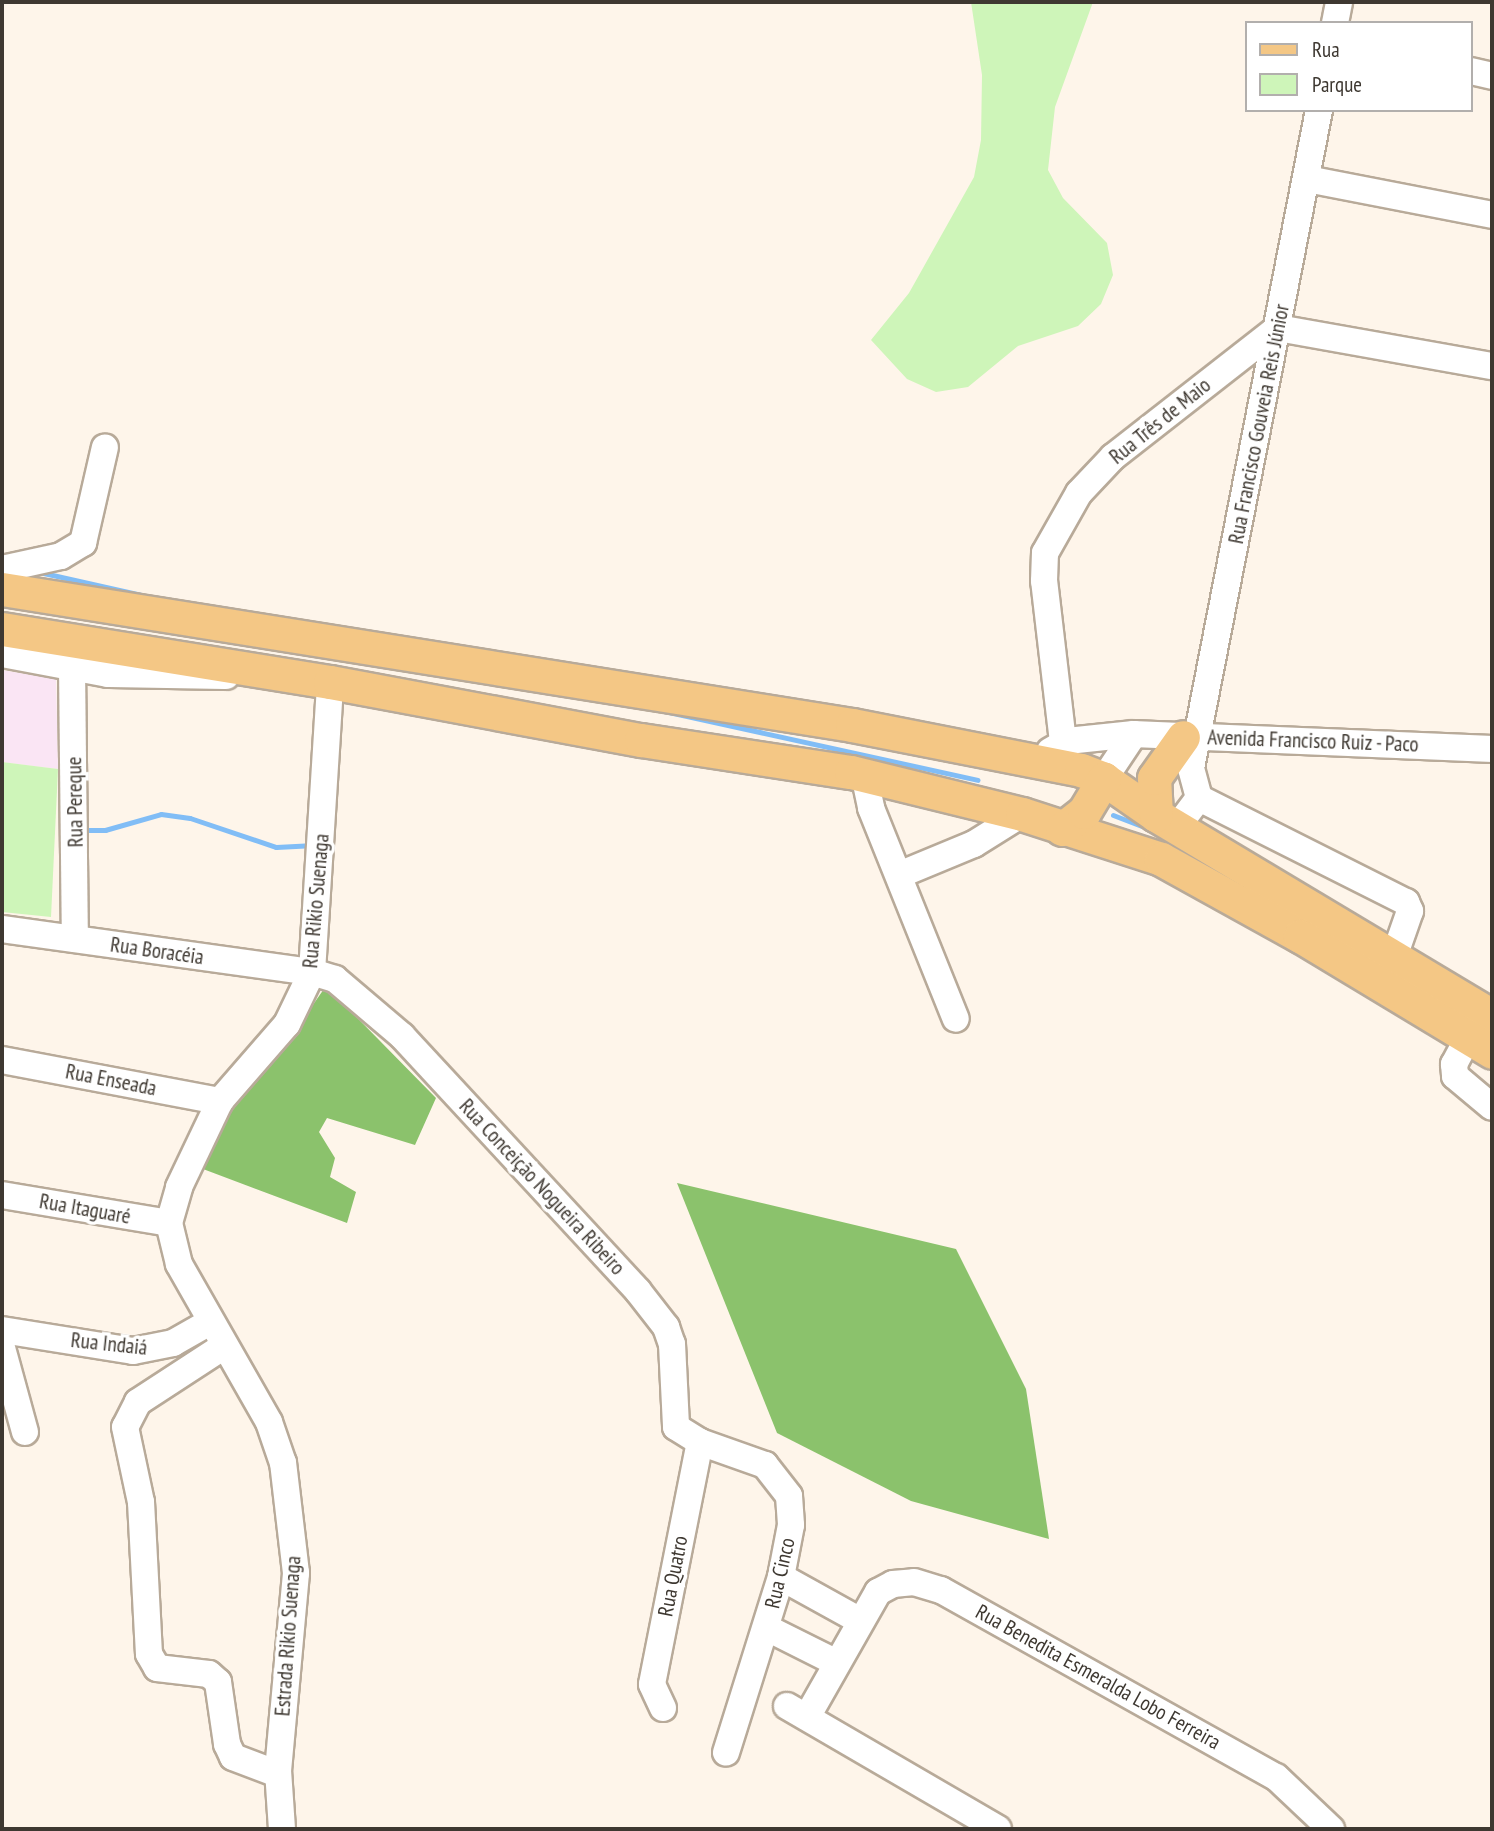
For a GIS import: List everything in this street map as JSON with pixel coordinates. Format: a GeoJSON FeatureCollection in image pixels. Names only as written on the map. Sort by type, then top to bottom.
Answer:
{"type":"FeatureCollection","features":[{"type":"Feature","properties":{"kind":"main road"},"geometry":{"type":"LineString","coordinates":[[2,589],[667,695],[1051,751],[1104,779],[1166,821],[1394,957],[1484,1035]]}},
{"type":"Feature","properties":{"kind":"main road"},"geometry":{"type":"LineString","coordinates":[[2,629],[330,682],[584,729],[864,775],[1022,814],[1161,859],[1484,1035]]}},
{"type":"Feature","properties":{"kind":"main road"},"geometry":{"type":"LineString","coordinates":[[584,729],[667,726],[677,714],[667,695]]}},
{"type":"Feature","properties":{"kind":"main road"},"geometry":{"type":"LineString","coordinates":[[1166,821],[1154,778],[1191,737]]}},
{"type":"Feature","properties":{"kind":"main road"},"geometry":{"type":"LineString","coordinates":[[1022,814],[1017,806],[1017,785],[1051,751]]}},
{"type":"Feature","properties":{"kind":"main road"},"geometry":{"type":"LineString","coordinates":[[1062,829],[1084,812],[1104,779]]}},
{"type":"Feature","properties":{"kind":"street"},"geometry":{"type":"LineString","coordinates":[[1335,21],[1339,2]]}},
{"type":"Feature","properties":{"kind":"street"},"geometry":{"type":"LineString","coordinates":[[1473,71],[1492,76]]}},
{"type":"Feature","properties":{"kind":"street","name":"Rua Francisco Gouveia Reis Júnior"},"geometry":{"type":"LineString","coordinates":[[1199,798],[1191,768],[1191,737],[1278,328],[1319,112]]}},
{"type":"Feature","properties":{"kind":"street"},"geometry":{"type":"LineString","coordinates":[[1307,179],[1492,215]]}},
{"type":"Feature","properties":{"kind":"street"},"geometry":{"type":"LineString","coordinates":[[1278,328],[1492,366]]}},
{"type":"Feature","properties":{"kind":"street","name":"Rua Três de Maio"},"geometry":{"type":"LineString","coordinates":[[1051,751],[1044,581],[1045,553],[1057,525],[1079,492],[1113,457],[1278,328]]}},
{"type":"Feature","properties":{"kind":"street"},"geometry":{"type":"LineString","coordinates":[[2,569],[61,556],[83,543],[105,447]]}},
{"type":"Feature","properties":{"kind":"street"},"geometry":{"type":"LineString","coordinates":[[2,654],[135,676],[282,675]]}},
{"type":"Feature","properties":{"kind":"street","name":"Rua Pereque"},"geometry":{"type":"LineString","coordinates":[[72,665],[75,939]]}},
{"type":"Feature","properties":{"kind":"street","name":"Rua Rikio Suenaga"},"geometry":{"type":"LineString","coordinates":[[210,1322],[179,1264],[169,1223],[179,1187],[220,1101],[286,1024],[312,972],[330,682]]}},
{"type":"Feature","properties":{"kind":"street"},"geometry":{"type":"LineString","coordinates":[[1104,779],[1134,734]]}},
{"type":"Feature","properties":{"kind":"street","name":"Avenida Francisco Ruiz - Paco"},"geometry":{"type":"LineString","coordinates":[[1051,751],[1134,734],[1492,749]]}},
{"type":"Feature","properties":{"kind":"street"},"geometry":{"type":"LineString","coordinates":[[864,775],[871,808],[956,1019]]}},
{"type":"Feature","properties":{"kind":"street"},"geometry":{"type":"LineString","coordinates":[[1166,821],[1199,798],[1310,857],[1406,902],[1410,911],[1394,957]]}},
{"type":"Feature","properties":{"kind":"street"},"geometry":{"type":"LineString","coordinates":[[900,875],[974,844],[1022,814]]}},
{"type":"Feature","properties":{"kind":"street"},"geometry":{"type":"LineString","coordinates":[[1293,895],[1310,857]]}},
{"type":"Feature","properties":{"kind":"street","name":"Rua Boracéia"},"geometry":{"type":"LineString","coordinates":[[2,929],[312,972]]}},
{"type":"Feature","properties":{"kind":"street","name":"Rua Conceição Nogueira Ribeiro"},"geometry":{"type":"LineString","coordinates":[[312,972],[350,988],[402,1036],[638,1291],[666,1327],[672,1344],[676,1427],[700,1442]]}},
{"type":"Feature","properties":{"kind":"street"},"geometry":{"type":"LineString","coordinates":[[1484,1035],[1454,1064],[1455,1076],[1492,1107]]}},
{"type":"Feature","properties":{"kind":"street","name":"Rua Enseada"},"geometry":{"type":"LineString","coordinates":[[2,1060],[220,1101]]}},
{"type":"Feature","properties":{"kind":"street","name":"Rua Itaguaré"},"geometry":{"type":"LineString","coordinates":[[2,1195],[169,1223]]}},
{"type":"Feature","properties":{"kind":"street","name":"Rua Indaiá"},"geometry":{"type":"LineString","coordinates":[[2,1331],[133,1351],[173,1343],[210,1322]]}},
{"type":"Feature","properties":{"kind":"street","name":"Estrada Rikio Suenaga"},"geometry":{"type":"LineString","coordinates":[[210,1322],[269,1422],[290,1502],[296,1573],[278,1774],[282,1829]]}},
{"type":"Feature","properties":{"kind":"street"},"geometry":{"type":"LineString","coordinates":[[224,1346],[138,1402],[125,1427],[141,1503],[149,1654],[158,1668],[209,1674],[218,1682],[227,1744],[233,1757],[278,1774]]}},
{"type":"Feature","properties":{"kind":"street"},"geometry":{"type":"LineString","coordinates":[[2,1348],[24,1432]]}},
{"type":"Feature","properties":{"kind":"street","name":"Rua Cinco"},"geometry":{"type":"LineString","coordinates":[[700,1442],[765,1465],[781,1480],[789,1496],[792,1525],[781,1577],[726,1753]]}},
{"type":"Feature","properties":{"kind":"street","name":"Rua Quatro"},"geometry":{"type":"LineString","coordinates":[[663,1708],[652,1684],[700,1442]]}},
{"type":"Feature","properties":{"kind":"street"},"geometry":{"type":"LineString","coordinates":[[781,1577],[859,1620]]}},
{"type":"Feature","properties":{"kind":"street","name":"Rua Benedita Esmeralda Lobo Ferreira"},"geometry":{"type":"LineString","coordinates":[[998,1829],[797,1712],[837,1663],[859,1620],[878,1592],[893,1584],[914,1582],[941,1590],[1276,1777],[1331,1829]]}},
{"type":"Feature","properties":{"kind":"street"},"geometry":{"type":"LineString","coordinates":[[766,1628],[837,1663]]}},
{"type":"Feature","properties":{"kind":"shaded area"},"geometry":{"type":"Polygon","coordinates":[[[2,670],[56,679],[58,769],[2,762],[2,670]]]}},
{"type":"Feature","properties":{"kind":"green space"},"geometry":{"type":"Polygon","coordinates":[[[971,2],[1093,2],[1055,107],[1048,170],[1063,198],[1107,243],[1113,275],[1101,304],[1078,326],[1018,346],[968,387],[936,392],[907,379],[871,340],[909,293],[974,177],[981,140],[982,75],[971,2]]]}},
{"type":"Feature","properties":{"kind":"green space"},"geometry":{"type":"Polygon","coordinates":[[[2,762],[58,769],[51,917],[2,912],[2,762]]]}},
{"type":"Feature","properties":{"kind":"green space"},"geometry":{"type":"Polygon","coordinates":[[[326,986],[436,1098],[415,1145],[327,1118],[319,1132],[335,1158],[330,1177],[356,1192],[347,1223],[203,1169],[220,1124],[241,1092],[294,1032],[326,986]]]}},
{"type":"Feature","properties":{"kind":"green space"},"geometry":{"type":"Polygon","coordinates":[[[677,1183],[956,1249],[1026,1389],[1049,1539],[911,1501],[777,1433],[677,1183]]]}},
{"type":"Feature","properties":{"kind":"waterway"},"geometry":{"type":"LineString","coordinates":[[39,572],[142,595]]}},
{"type":"Feature","properties":{"kind":"waterway"},"geometry":{"type":"LineString","coordinates":[[664,711],[977,780]]}},
{"type":"Feature","properties":{"kind":"waterway"},"geometry":{"type":"LineString","coordinates":[[84,830],[105,830],[161,814],[190,818],[276,847],[310,845]]}},
{"type":"Feature","properties":{"kind":"waterway"},"geometry":{"type":"LineString","coordinates":[[1113,815],[1149,829]]}}]}
